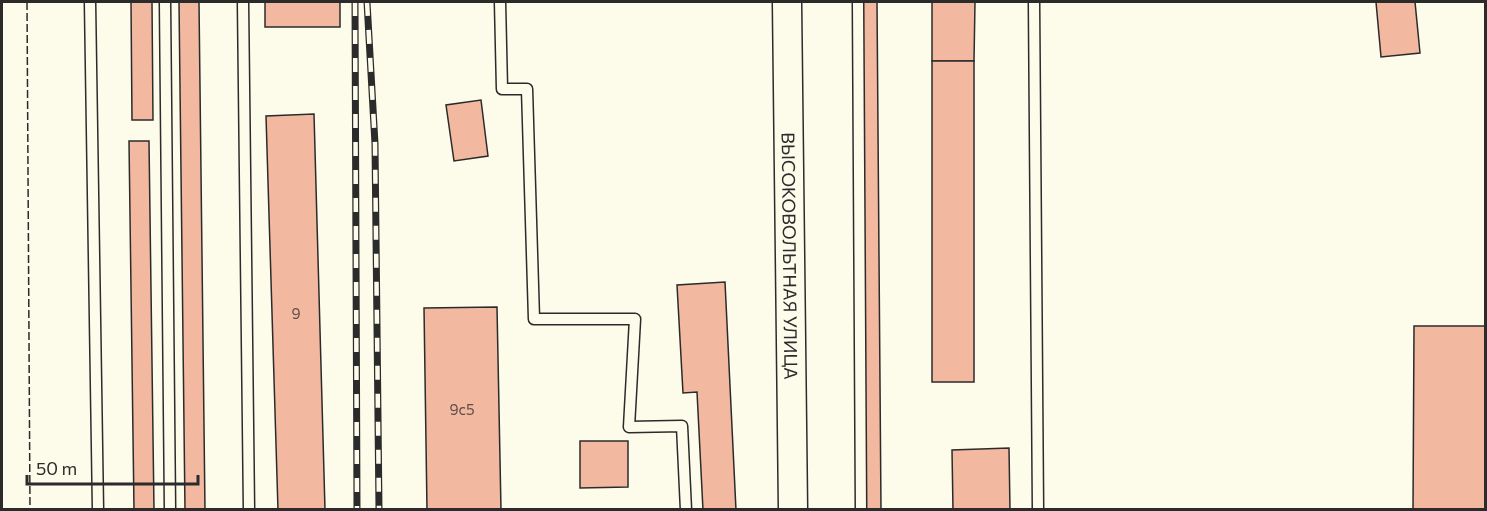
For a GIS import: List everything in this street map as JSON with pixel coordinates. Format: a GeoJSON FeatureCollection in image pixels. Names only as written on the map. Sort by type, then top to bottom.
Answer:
{"type":"FeatureCollection","features":[{"type":"Feature","properties":{"kind":"street","name":"ВЫСОКОВОЛЬТНАЯ УЛИЦА"},"geometry":{"type":"LineString","coordinates":[[787,2],[793,510]]}},
{"type":"Feature","properties":{"kind":"lane"},"geometry":{"type":"LineString","coordinates":[[90,2],[98,510]]}},
{"type":"Feature","properties":{"kind":"lane"},"geometry":{"type":"LineString","coordinates":[[165,2],[170,510]]}},
{"type":"Feature","properties":{"kind":"lane"},"geometry":{"type":"LineString","coordinates":[[243,2],[249,510]]}},
{"type":"Feature","properties":{"kind":"lane"},"geometry":{"type":"LineString","coordinates":[[500,2],[502,89],[527,88],[534,319],[635,319],[629,428],[682,426],[686,510]]}},
{"type":"Feature","properties":{"kind":"lane"},"geometry":{"type":"LineString","coordinates":[[858,2],[861,510]]}},
{"type":"Feature","properties":{"kind":"lane"},"geometry":{"type":"LineString","coordinates":[[1034,2],[1038,510]]}},
{"type":"Feature","properties":{"kind":"building"},"geometry":{"type":"Polygon","coordinates":[[[131,2],[152,2],[153,120],[132,120],[131,2]]]}},
{"type":"Feature","properties":{"kind":"building"},"geometry":{"type":"Polygon","coordinates":[[[179,2],[199,2],[205,510],[185,510],[179,2]]]}},
{"type":"Feature","properties":{"kind":"building"},"geometry":{"type":"Polygon","coordinates":[[[265,2],[340,2],[340,27],[265,27],[265,2]]]}},
{"type":"Feature","properties":{"kind":"building"},"geometry":{"type":"Polygon","coordinates":[[[854,2],[877,2],[881,510],[859,510],[854,2]]]}},
{"type":"Feature","properties":{"kind":"building"},"geometry":{"type":"Polygon","coordinates":[[[932,2],[975,2],[974,61],[932,61],[932,2]]]}},
{"type":"Feature","properties":{"kind":"building"},"geometry":{"type":"Polygon","coordinates":[[[1376,2],[1415,2],[1420,53],[1381,57],[1376,2]]]}},
{"type":"Feature","properties":{"kind":"building"},"geometry":{"type":"Polygon","coordinates":[[[932,61],[974,61],[974,382],[932,382],[932,61]]]}},
{"type":"Feature","properties":{"kind":"building"},"geometry":{"type":"Polygon","coordinates":[[[481,100],[488,156],[454,161],[446,105],[481,100]]]}},
{"type":"Feature","properties":{"kind":"building"},"geometry":{"type":"Polygon","coordinates":[[[314,114],[325,510],[278,510],[266,116],[314,114]]]}},
{"type":"Feature","properties":{"kind":"building"},"geometry":{"type":"Polygon","coordinates":[[[129,141],[149,141],[154,510],[134,510],[129,141]]]}},
{"type":"Feature","properties":{"kind":"building"},"geometry":{"type":"Polygon","coordinates":[[[725,282],[736,510],[703,510],[697,392],[683,393],[677,285],[725,282]]]}},
{"type":"Feature","properties":{"kind":"building"},"geometry":{"type":"Polygon","coordinates":[[[497,307],[501,510],[427,510],[424,308],[497,307]]]}},
{"type":"Feature","properties":{"kind":"building"},"geometry":{"type":"Polygon","coordinates":[[[1414,326],[1486,326],[1486,510],[1413,510],[1414,326]]]}},
{"type":"Feature","properties":{"kind":"building"},"geometry":{"type":"Polygon","coordinates":[[[580,441],[628,441],[628,487],[580,488],[580,441]]]}},
{"type":"Feature","properties":{"kind":"building"},"geometry":{"type":"Polygon","coordinates":[[[1009,448],[1010,510],[953,510],[952,450],[1009,448]]]}},
{"type":"Feature","properties":{"kind":"railway"},"geometry":{"type":"LineString","coordinates":[[355,2],[357,510]]}},
{"type":"Feature","properties":{"kind":"railway"},"geometry":{"type":"LineString","coordinates":[[367,2],[375,144],[379,510]]}},
{"type":"Feature","properties":{"kind":"fence"},"geometry":{"type":"LineString","coordinates":[[27,2],[30,510]]}}]}
